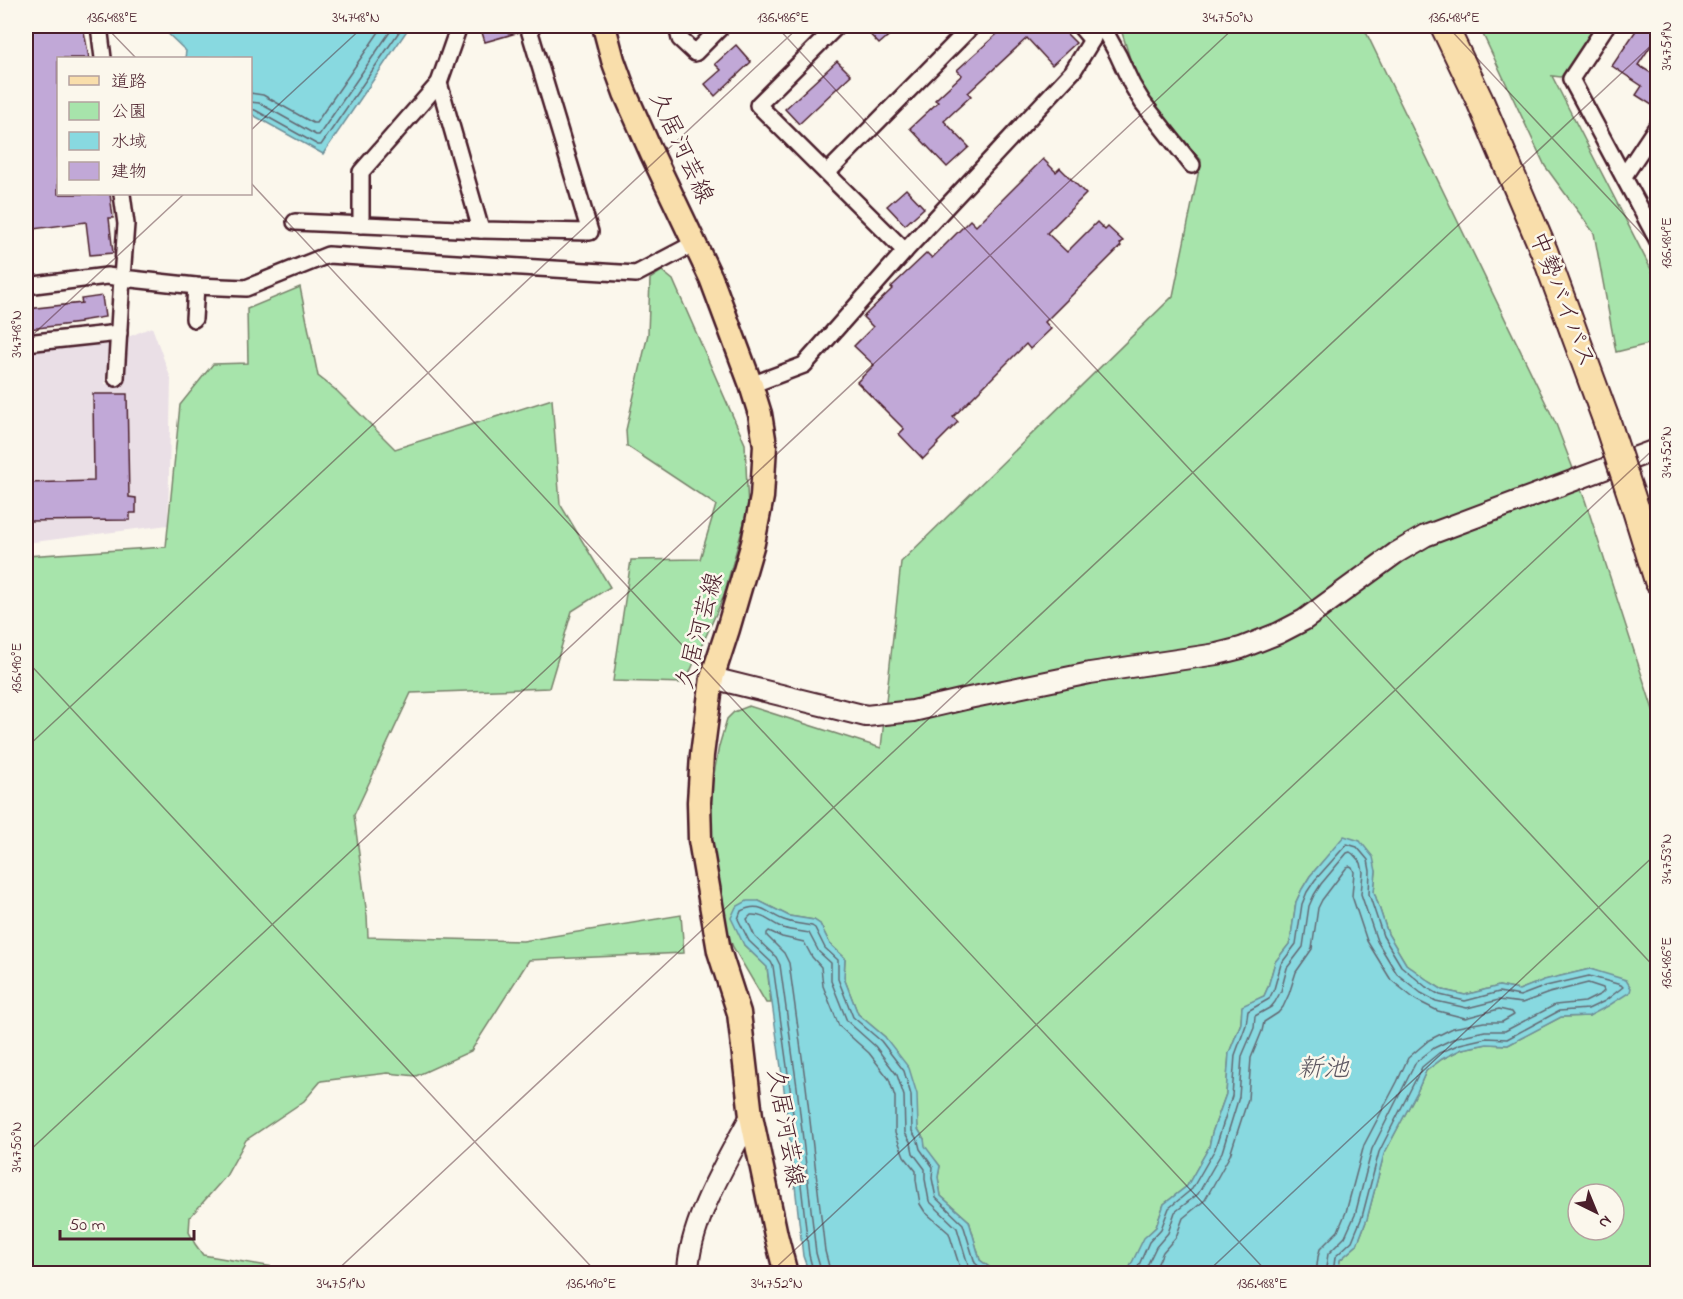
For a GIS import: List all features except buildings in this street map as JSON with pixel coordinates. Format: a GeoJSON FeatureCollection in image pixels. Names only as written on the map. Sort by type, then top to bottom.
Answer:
{"type":"FeatureCollection","features":[{"type":"Feature","properties":{"kind":"highway","name":"中勢バイパス"},"geometry":{"type":"LineString","coordinates":[[1444,26],[1480,101],[1544,250],[1607,422],[1658,581]]}},
{"type":"Feature","properties":{"kind":"main road","name":"久居河芸線"},"geometry":{"type":"LineString","coordinates":[[604,26],[625,93],[711,278],[751,385],[760,414],[765,445],[762,497],[753,543],[712,678],[702,755],[699,802],[700,840],[719,951],[740,1013],[752,1116],[786,1274]]}},
{"type":"Feature","properties":{"kind":"street"},"geometry":{"type":"LineString","coordinates":[[99,26],[103,57]]}},
{"type":"Feature","properties":{"kind":"street"},"geometry":{"type":"LineString","coordinates":[[361,225],[361,172],[439,83],[459,26]]}},
{"type":"Feature","properties":{"kind":"street"},"geometry":{"type":"LineString","coordinates":[[295,222],[590,232],[528,26]]}},
{"type":"Feature","properties":{"kind":"street"},"geometry":{"type":"LineString","coordinates":[[677,26],[680,39],[695,53],[722,26]]}},
{"type":"Feature","properties":{"kind":"street"},"geometry":{"type":"LineString","coordinates":[[837,26],[758,105],[905,251]]}},
{"type":"Feature","properties":{"kind":"street"},"geometry":{"type":"LineString","coordinates":[[827,173],[972,26]]}},
{"type":"Feature","properties":{"kind":"street"},"geometry":{"type":"LineString","coordinates":[[1080,26],[1097,30],[1118,55],[1143,103],[1192,165]]}},
{"type":"Feature","properties":{"kind":"street"},"geometry":{"type":"LineString","coordinates":[[1606,26],[1571,79],[1658,241]]}},
{"type":"Feature","properties":{"kind":"street"},"geometry":{"type":"LineString","coordinates":[[751,385],[804,365],[905,251],[1073,70],[1097,30]]}},
{"type":"Feature","properties":{"kind":"street"},"geometry":{"type":"LineString","coordinates":[[439,83],[482,230]]}},
{"type":"Feature","properties":{"kind":"street"},"geometry":{"type":"LineString","coordinates":[[1624,176],[1655,134]]}},
{"type":"Feature","properties":{"kind":"street"},"geometry":{"type":"LineString","coordinates":[[116,378],[126,224],[122,195]]}},
{"type":"Feature","properties":{"kind":"street"},"geometry":{"type":"LineString","coordinates":[[26,286],[107,276],[196,286],[246,288],[328,255],[636,274],[695,243]]}},
{"type":"Feature","properties":{"kind":"street"},"geometry":{"type":"LineString","coordinates":[[195,319],[196,286]]}},
{"type":"Feature","properties":{"kind":"street"},"geometry":{"type":"LineString","coordinates":[[26,343],[119,333]]}},
{"type":"Feature","properties":{"kind":"street"},"geometry":{"type":"LineString","coordinates":[[712,678],[866,716],[913,711],[1090,673],[1217,654],[1241,648],[1304,620],[1396,553],[1425,536],[1658,449]]}},
{"type":"Feature","properties":{"kind":"street"},"geometry":{"type":"LineString","coordinates":[[688,1274],[692,1240],[704,1208],[752,1116]]}},
{"type":"Feature","properties":{"kind":"shaded area"},"geometry":{"type":"Polygon","coordinates":[[[152,327],[171,379],[168,525],[26,543],[26,352],[109,342],[105,384],[123,382],[128,337],[152,327]]]}},
{"type":"Feature","properties":{"kind":"green space"},"geometry":{"type":"Polygon","coordinates":[[[1120,26],[1363,26],[1556,424],[1585,500],[1657,722],[1657,1273],[1338,1273],[1340,1260],[1357,1245],[1367,1219],[1384,1154],[1426,1071],[1442,1059],[1462,1049],[1487,1044],[1508,1045],[1561,1017],[1589,1016],[1601,973],[1590,969],[1545,980],[1519,990],[1499,986],[1465,995],[1443,990],[1406,964],[1388,934],[1374,892],[1376,871],[1344,837],[1310,876],[1302,889],[1296,902],[1290,943],[1275,962],[1264,996],[1242,1007],[1241,1023],[1229,1053],[1226,1094],[1209,1147],[1187,1186],[1164,1204],[1156,1227],[1144,1239],[1127,1274],[997,1273],[980,1260],[969,1221],[941,1196],[938,1177],[940,1166],[924,1146],[917,1119],[885,1037],[858,1014],[844,978],[845,958],[830,944],[820,924],[814,920],[789,916],[759,901],[744,945],[767,967],[771,1003],[766,1003],[733,947],[719,912],[708,822],[719,746],[727,719],[734,712],[749,706],[881,748],[901,562],[1173,296],[1201,160],[1138,85],[1120,26]]]}},
{"type":"Feature","properties":{"kind":"green space"},"geometry":{"type":"Polygon","coordinates":[[[1479,26],[1595,26],[1561,77],[1552,76],[1657,281],[1657,342],[1616,352],[1594,233],[1545,166],[1479,26]]]}},
{"type":"Feature","properties":{"kind":"green space"},"geometry":{"type":"Polygon","coordinates":[[[662,271],[673,280],[745,444],[748,509],[723,598],[685,683],[613,681],[631,560],[700,559],[716,505],[627,446],[626,430],[648,334],[650,279],[662,271]]]}},
{"type":"Feature","properties":{"kind":"green space"},"geometry":{"type":"Polygon","coordinates":[[[300,287],[318,376],[337,391],[395,449],[552,399],[560,504],[610,587],[572,611],[549,688],[411,693],[354,815],[368,937],[523,941],[681,915],[684,953],[529,960],[471,1051],[416,1076],[388,1073],[321,1081],[304,1101],[246,1140],[226,1176],[190,1217],[189,1232],[203,1255],[309,1273],[26,1273],[26,556],[166,547],[180,405],[213,364],[248,363],[247,309],[300,287]]]}},
{"type":"Feature","properties":{"kind":"water"},"geometry":{"type":"Polygon","coordinates":[[[160,26],[410,26],[323,154],[252,115],[252,57],[185,57],[186,51],[160,26]]]}},
{"type":"Feature","properties":{"kind":"water","name":"新池"},"geometry":{"type":"Polygon","coordinates":[[[1344,836],[1360,841],[1373,857],[1376,871],[1374,892],[1388,934],[1406,964],[1443,990],[1465,995],[1499,986],[1519,990],[1544,980],[1590,969],[1626,980],[1631,988],[1630,992],[1589,1016],[1561,1017],[1508,1045],[1487,1044],[1462,1049],[1442,1059],[1426,1071],[1384,1154],[1367,1219],[1357,1245],[1340,1260],[1338,1273],[1127,1273],[1144,1238],[1156,1227],[1164,1204],[1187,1186],[1209,1147],[1226,1094],[1229,1053],[1241,1023],[1242,1006],[1264,996],[1275,962],[1290,943],[1296,902],[1302,889],[1310,876],[1344,836]]]}},
{"type":"Feature","properties":{"kind":"water"},"geometry":{"type":"Polygon","coordinates":[[[747,901],[759,901],[789,916],[814,920],[820,924],[830,944],[845,958],[844,978],[858,1014],[885,1037],[909,1068],[917,1094],[918,1129],[925,1146],[940,1166],[938,1177],[941,1196],[969,1221],[980,1260],[997,1273],[809,1273],[803,1256],[767,967],[744,945],[731,918],[736,907],[747,901]]]}}]}
